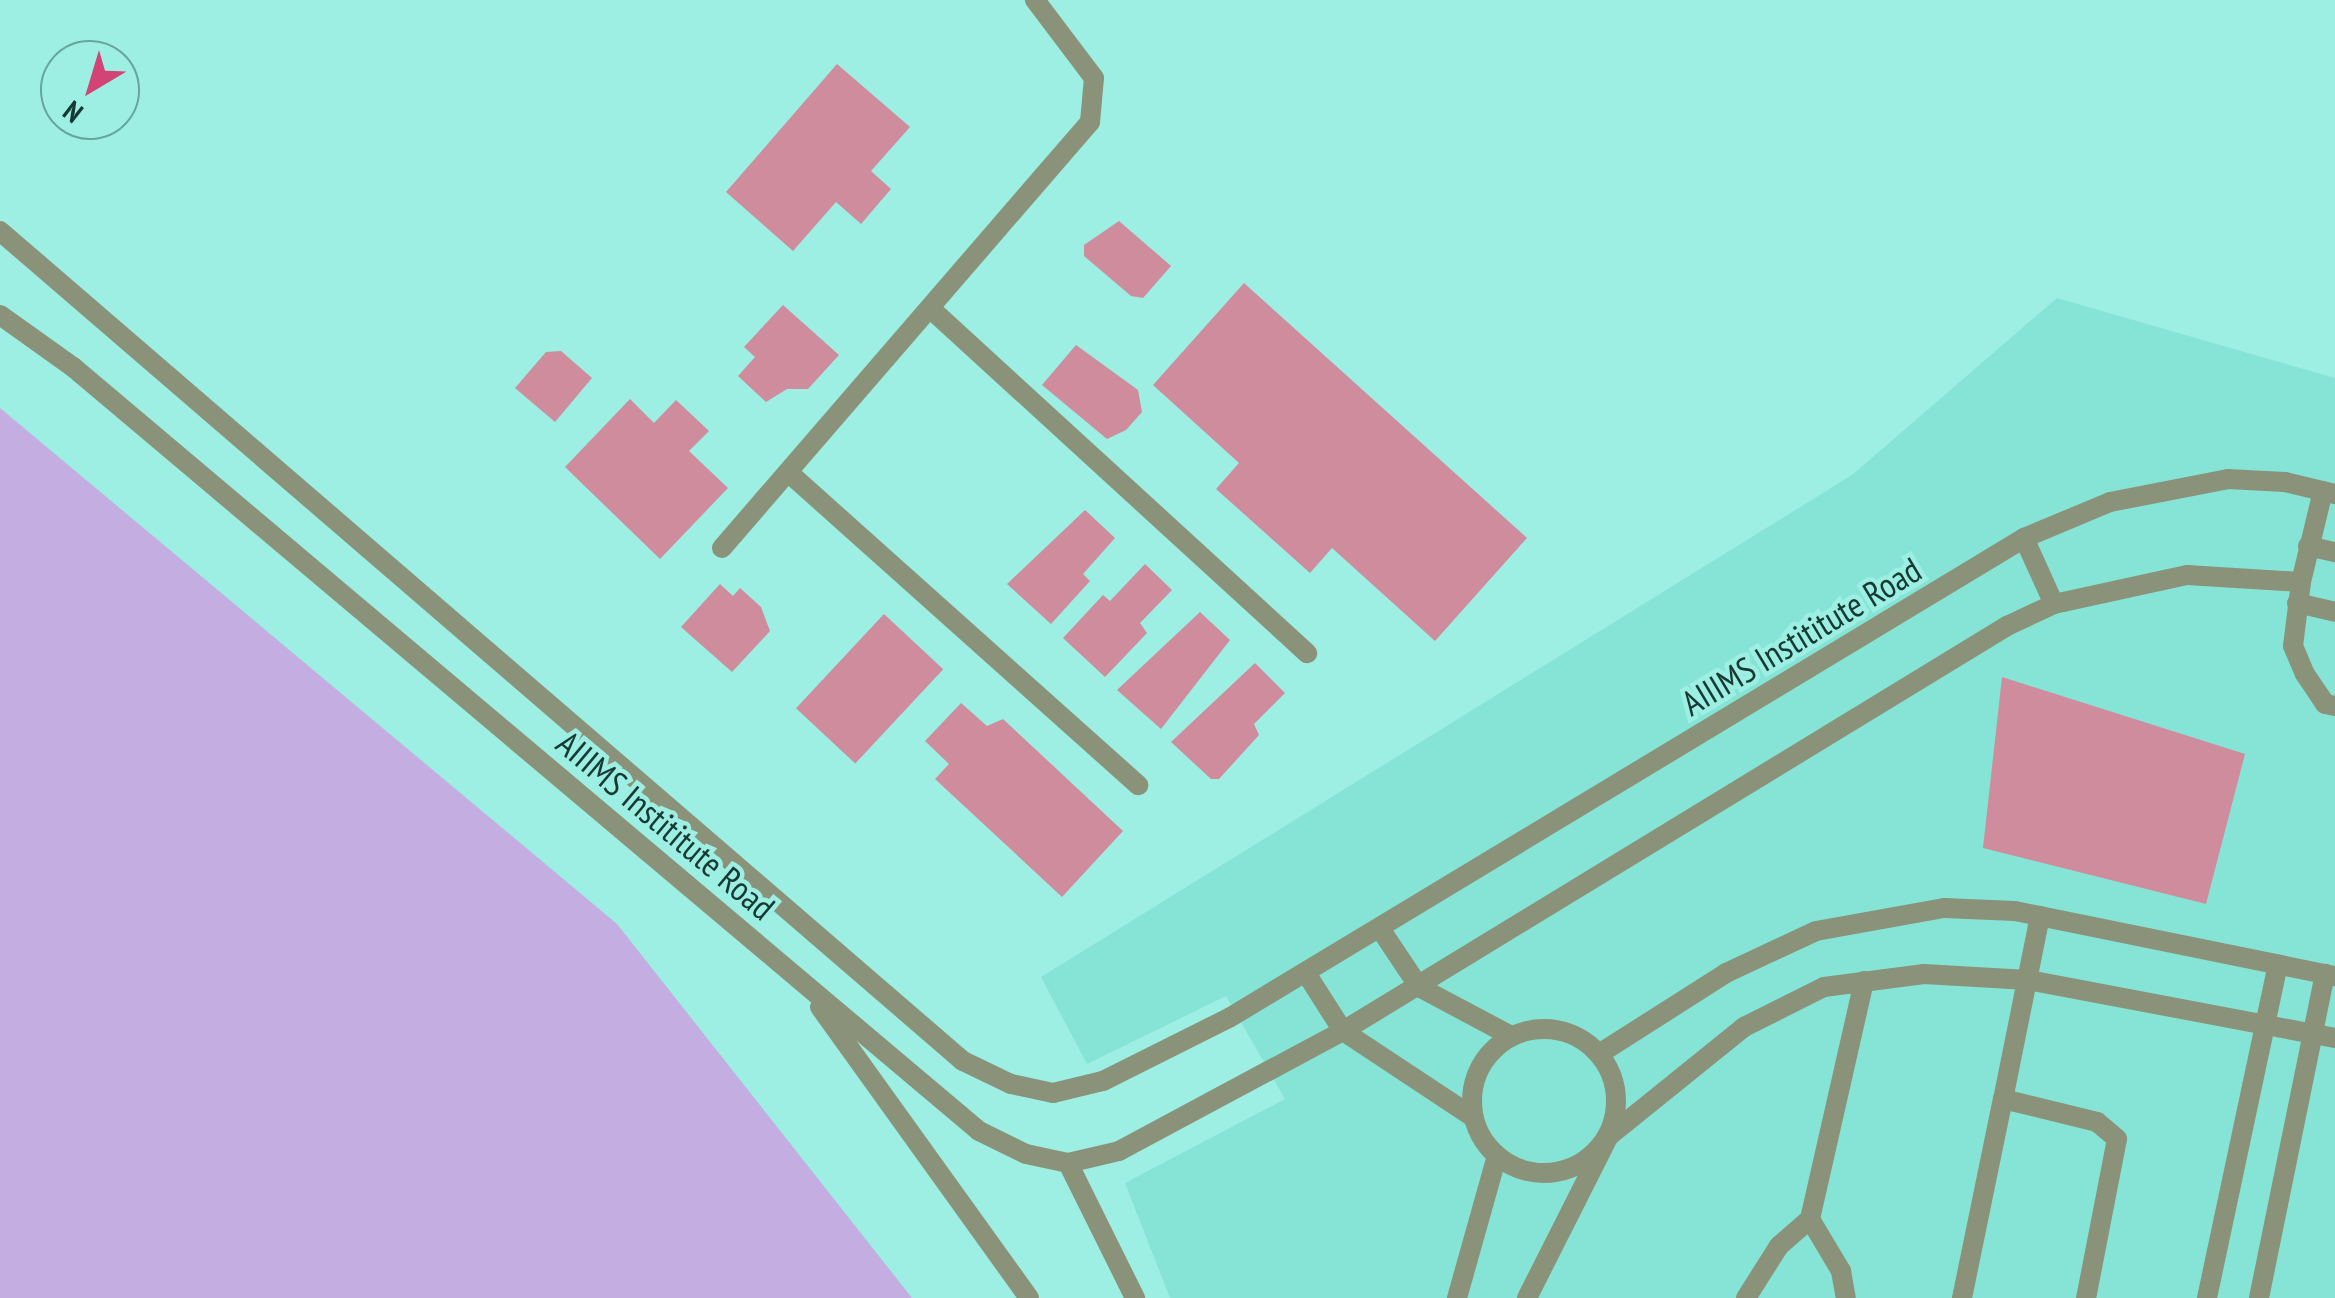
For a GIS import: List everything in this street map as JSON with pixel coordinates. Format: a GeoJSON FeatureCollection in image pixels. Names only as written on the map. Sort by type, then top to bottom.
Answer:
{"type":"FeatureCollection","features":[{"type":"Feature","properties":{"kind":"street"},"geometry":{"type":"LineString","coordinates":[[722,548],[1090,122],[1094,78],[1035,0]]}},
{"type":"Feature","properties":{"kind":"street","name":"AIIIMS Instititute Road"},"geometry":{"type":"LineString","coordinates":[[0,231],[963,1061],[1011,1084],[1052,1093],[1103,1081],[1382,930],[2024,538],[2110,502],[2228,479],[2285,482],[2329,492]]}},
{"type":"Feature","properties":{"kind":"street"},"geometry":{"type":"LineString","coordinates":[[932,309],[1307,654]]}},
{"type":"Feature","properties":{"kind":"street","name":"AIIIMS Instititute Road"},"geometry":{"type":"LineString","coordinates":[[0,314],[74,367],[978,1131],[1026,1154],[1068,1164],[1118,1151],[1343,1031],[2006,626],[2054,604],[2187,575],[2299,593],[2335,612]]}},
{"type":"Feature","properties":{"kind":"street"},"geometry":{"type":"LineString","coordinates":[[788,472],[1138,784]]}},
{"type":"Feature","properties":{"kind":"street"},"geometry":{"type":"LineString","coordinates":[[2329,492],[2308,546],[2293,646],[2304,674],[2325,704],[2335,706]]}},
{"type":"Feature","properties":{"kind":"street"},"geometry":{"type":"LineString","coordinates":[[2024,538],[2054,604]]}},
{"type":"Feature","properties":{"kind":"street"},"geometry":{"type":"LineString","coordinates":[[2308,546],[2335,552]]}},
{"type":"Feature","properties":{"kind":"street"},"geometry":{"type":"LineString","coordinates":[[1598,1054],[1726,973],[1816,930],[1944,908],[2040,916],[2330,975],[2325,1037],[2259,1298]]}},
{"type":"Feature","properties":{"kind":"street"},"geometry":{"type":"LineString","coordinates":[[1962,1298],[2040,916]]}},
{"type":"Feature","properties":{"kind":"street"},"geometry":{"type":"LineString","coordinates":[[1382,930],[1418,988],[1511,1036],[1558,1030],[1598,1054],[1616,1098],[1609,1136],[1527,1298]]}},
{"type":"Feature","properties":{"kind":"street"},"geometry":{"type":"LineString","coordinates":[[2207,1298],[2278,964]]}},
{"type":"Feature","properties":{"kind":"street"},"geometry":{"type":"LineString","coordinates":[[1306,973],[1343,1031],[1473,1116],[1497,1156],[1540,1174],[1564,1170],[1586,1160],[1609,1136],[1744,1027],[1824,987],[1924,974],[2028,980],[2325,1037]]}},
{"type":"Feature","properties":{"kind":"street"},"geometry":{"type":"LineString","coordinates":[[1746,1298],[1780,1246],[1810,1219],[1864,981]]}},
{"type":"Feature","properties":{"kind":"street"},"geometry":{"type":"LineString","coordinates":[[803,982],[1029,1298]]}},
{"type":"Feature","properties":{"kind":"street"},"geometry":{"type":"LineString","coordinates":[[1473,1116],[1478,1070],[1511,1036]]}},
{"type":"Feature","properties":{"kind":"street"},"geometry":{"type":"LineString","coordinates":[[2003,1098],[2098,1122],[2117,1139],[2086,1298]]}},
{"type":"Feature","properties":{"kind":"street"},"geometry":{"type":"LineString","coordinates":[[1457,1298],[1497,1156]]}},
{"type":"Feature","properties":{"kind":"street"},"geometry":{"type":"LineString","coordinates":[[1068,1164],[1135,1298]]}},
{"type":"Feature","properties":{"kind":"street"},"geometry":{"type":"LineString","coordinates":[[1810,1219],[1841,1271],[1846,1298]]}},
{"type":"Feature","properties":{"kind":"shaded area"},"geometry":{"type":"Polygon","coordinates":[[[2057,298],[2335,378],[2335,1298],[1170,1298],[1125,1183],[1285,1099],[1226,996],[1087,1064],[1041,977],[1852,475],[2057,298]]]}},
{"type":"Feature","properties":{"kind":"shaded area"},"geometry":{"type":"Polygon","coordinates":[[[0,408],[617,924],[912,1298],[0,1298],[0,408]]]}},
{"type":"Feature","properties":{"kind":"building"},"geometry":{"type":"Polygon","coordinates":[[[837,64],[910,127],[871,171],[891,189],[861,224],[836,202],[793,251],[726,192],[837,64]]]}},
{"type":"Feature","properties":{"kind":"building"},"geometry":{"type":"Polygon","coordinates":[[[1119,221],[1171,266],[1143,298],[1131,296],[1084,256],[1084,245],[1119,221]]]}},
{"type":"Feature","properties":{"kind":"building"},"geometry":{"type":"Polygon","coordinates":[[[1244,283],[1527,538],[1435,641],[1332,548],[1310,573],[1216,489],[1239,463],[1153,385],[1244,283]]]}},
{"type":"Feature","properties":{"kind":"building"},"geometry":{"type":"Polygon","coordinates":[[[783,305],[839,355],[808,389],[787,389],[766,402],[738,376],[755,357],[744,347],[783,305]]]}},
{"type":"Feature","properties":{"kind":"building"},"geometry":{"type":"Polygon","coordinates":[[[1076,345],[1138,390],[1142,412],[1126,430],[1107,439],[1042,385],[1076,345]]]}},
{"type":"Feature","properties":{"kind":"building"},"geometry":{"type":"Polygon","coordinates":[[[561,351],[592,378],[555,422],[515,388],[546,352],[561,351]]]}},
{"type":"Feature","properties":{"kind":"building"},"geometry":{"type":"Polygon","coordinates":[[[630,399],[654,423],[676,400],[709,431],[689,451],[728,488],[660,559],[565,467],[630,399]]]}},
{"type":"Feature","properties":{"kind":"building"},"geometry":{"type":"Polygon","coordinates":[[[1085,510],[1115,538],[1083,574],[1090,581],[1051,624],[1007,584],[1085,510]]]}},
{"type":"Feature","properties":{"kind":"building"},"geometry":{"type":"Polygon","coordinates":[[[1145,564],[1172,590],[1140,623],[1147,633],[1105,677],[1063,638],[1103,595],[1110,601],[1145,564]]]}},
{"type":"Feature","properties":{"kind":"building"},"geometry":{"type":"Polygon","coordinates":[[[720,584],[733,596],[740,588],[761,607],[770,631],[732,672],[681,627],[720,584]]]}},
{"type":"Feature","properties":{"kind":"building"},"geometry":{"type":"Polygon","coordinates":[[[1200,612],[1230,640],[1161,729],[1117,690],[1200,612]]]}},
{"type":"Feature","properties":{"kind":"building"},"geometry":{"type":"Polygon","coordinates":[[[884,614],[943,669],[855,764],[796,708],[884,614]]]}},
{"type":"Feature","properties":{"kind":"building"},"geometry":{"type":"Polygon","coordinates":[[[1255,663],[1285,693],[1254,724],[1259,735],[1219,779],[1211,779],[1171,742],[1255,663]]]}},
{"type":"Feature","properties":{"kind":"building"},"geometry":{"type":"Polygon","coordinates":[[[2002,677],[2245,754],[2206,904],[1983,848],[2002,677]]]}},
{"type":"Feature","properties":{"kind":"building"},"geometry":{"type":"Polygon","coordinates":[[[961,703],[987,726],[1003,719],[1123,831],[1062,897],[935,779],[949,764],[925,741],[961,703]]]}}]}
